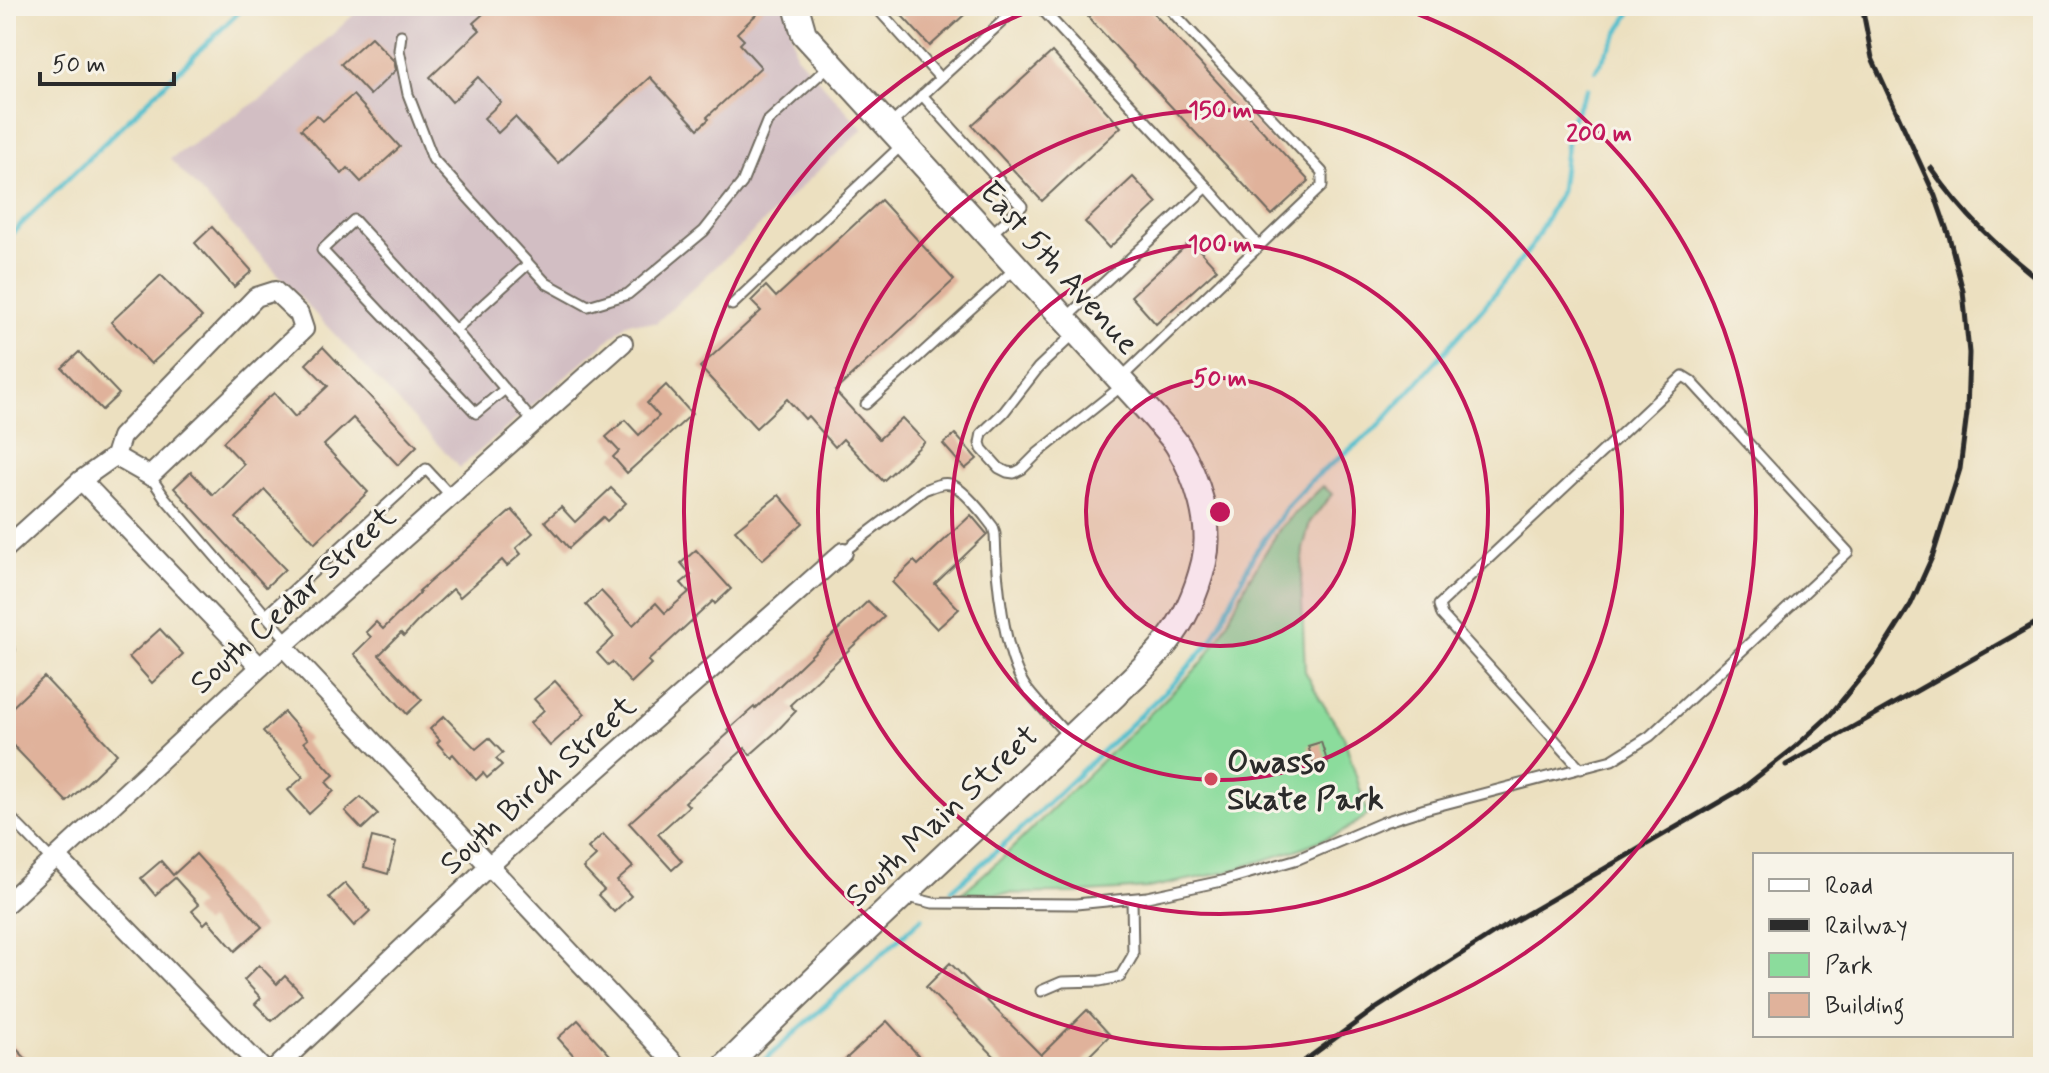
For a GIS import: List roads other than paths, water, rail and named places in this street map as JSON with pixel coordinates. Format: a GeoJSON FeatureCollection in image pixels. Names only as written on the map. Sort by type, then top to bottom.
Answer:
{"type":"FeatureCollection","features":[{"type":"Feature","properties":{"kind":"street","name":"East 5th Avenue"},"geometry":{"type":"LineString","coordinates":[[796,6],[804,34],[1177,444],[1202,505],[1205,534],[1205,560],[1191,602]]}},
{"type":"Feature","properties":{"kind":"street"},"geometry":{"type":"LineString","coordinates":[[6,548],[81,480],[115,456],[121,437],[256,297],[275,291],[299,314],[304,329],[150,476],[115,456]]}},
{"type":"Feature","properties":{"kind":"street","name":"South Cedar Street"},"geometry":{"type":"LineString","coordinates":[[8,899],[55,859],[260,667],[623,343]]}},
{"type":"Feature","properties":{"kind":"street"},"geometry":{"type":"LineString","coordinates":[[81,480],[260,667]]}},
{"type":"Feature","properties":{"kind":"street","name":"South Birch Street"},"geometry":{"type":"LineString","coordinates":[[277,1067],[490,865],[843,552]]}},
{"type":"Feature","properties":{"kind":"street","name":"South Main Street"},"geometry":{"type":"LineString","coordinates":[[725,1067],[1166,643],[1183,620],[1191,602]]}},
{"type":"Feature","properties":{"kind":"street"},"geometry":{"type":"LineString","coordinates":[[286,644],[678,1067]]}},
{"type":"Feature","properties":{"kind":"street"},"geometry":{"type":"LineString","coordinates":[[55,859],[261,1067]]}},
{"type":"Feature","properties":{"kind":"lane"},"geometry":{"type":"LineString","coordinates":[[875,6],[940,78]]}},
{"type":"Feature","properties":{"kind":"lane"},"geometry":{"type":"LineString","coordinates":[[732,305],[896,135],[922,95],[1019,6]]}},
{"type":"Feature","properties":{"kind":"lane"},"geometry":{"type":"LineString","coordinates":[[1039,6],[1259,246]]}},
{"type":"Feature","properties":{"kind":"lane"},"geometry":{"type":"LineString","coordinates":[[1167,6],[1322,172],[1322,186],[1122,382],[1022,469],[1014,473],[999,468],[982,449],[982,433],[1004,412],[1070,326],[1207,187]]}},
{"type":"Feature","properties":{"kind":"lane"},"geometry":{"type":"LineString","coordinates":[[401,35],[399,50],[408,94],[433,159],[546,283],[588,306],[628,294],[704,231],[742,183],[767,122],[831,64]]}},
{"type":"Feature","properties":{"kind":"lane"},"geometry":{"type":"LineString","coordinates":[[922,95],[1022,206],[989,236]]}},
{"type":"Feature","properties":{"kind":"lane"},"geometry":{"type":"LineString","coordinates":[[505,389],[476,413],[322,250],[354,220],[455,330],[534,423]]}},
{"type":"Feature","properties":{"kind":"lane"},"geometry":{"type":"LineString","coordinates":[[455,330],[528,264]]}},
{"type":"Feature","properties":{"kind":"lane"},"geometry":{"type":"LineString","coordinates":[[866,404],[1017,267]]}},
{"type":"Feature","properties":{"kind":"lane"},"geometry":{"type":"LineString","coordinates":[[902,895],[933,903],[1076,904],[1132,899],[1222,881],[1298,859],[1384,822],[1425,809],[1581,769],[1612,760],[1650,736],[1848,552],[1691,381],[1683,376],[1439,605],[1442,615],[1581,769]]}},
{"type":"Feature","properties":{"kind":"lane"},"geometry":{"type":"LineString","coordinates":[[266,615],[426,469],[451,496]]}},
{"type":"Feature","properties":{"kind":"lane"},"geometry":{"type":"LineString","coordinates":[[150,476],[165,498],[266,615],[286,644]]}},
{"type":"Feature","properties":{"kind":"lane"},"geometry":{"type":"LineString","coordinates":[[843,552],[924,490],[948,483],[957,487],[993,527],[998,584],[1010,651],[1025,686],[1070,738]]}},
{"type":"Feature","properties":{"kind":"lane"},"geometry":{"type":"LineString","coordinates":[[6,595],[6,615]]}},
{"type":"Feature","properties":{"kind":"lane"},"geometry":{"type":"LineString","coordinates":[[6,646],[10,650],[6,653]]}},
{"type":"Feature","properties":{"kind":"lane"},"geometry":{"type":"LineString","coordinates":[[6,813],[55,859]]}},
{"type":"Feature","properties":{"kind":"lane"},"geometry":{"type":"LineString","coordinates":[[1041,991],[1062,982],[1120,977],[1133,955],[1132,899]]}},
{"type":"Feature","properties":{"kind":"waterway"},"geometry":{"type":"LineString","coordinates":[[6,239],[245,6]]}},
{"type":"Feature","properties":{"kind":"waterway"},"geometry":{"type":"LineString","coordinates":[[1596,70],[1634,6]]}},
{"type":"Feature","properties":{"kind":"waterway"},"geometry":{"type":"LineString","coordinates":[[952,890],[1018,832],[1177,680],[1212,640],[1254,554],[1290,503],[1314,478],[1378,427],[1484,307],[1532,246],[1561,191],[1569,125],[1587,89]]}},
{"type":"Feature","properties":{"kind":"waterway"},"geometry":{"type":"LineString","coordinates":[[757,1067],[922,918]]}},
{"type":"Feature","properties":{"kind":"railway"},"geometry":{"type":"LineString","coordinates":[[1738,792],[1830,715],[1876,659],[1911,604],[1933,555],[1960,469],[1967,413],[1969,353],[1963,291],[1935,196],[1872,58],[1862,6]]}},
{"type":"Feature","properties":{"kind":"railway"},"geometry":{"type":"LineString","coordinates":[[1931,168],[1982,230],[2043,283]]}},
{"type":"Feature","properties":{"kind":"railway"},"geometry":{"type":"LineString","coordinates":[[1786,765],[2043,619]]}},
{"type":"Feature","properties":{"kind":"railway"},"geometry":{"type":"LineString","coordinates":[[1296,1067],[1372,1011],[1497,931],[1747,786]]}},
{"type":"Feature","properties":{"kind":"place","name":"Owasso Skate Park"},"geometry":{"type":"Point","coordinates":[1211,779]}}]}
